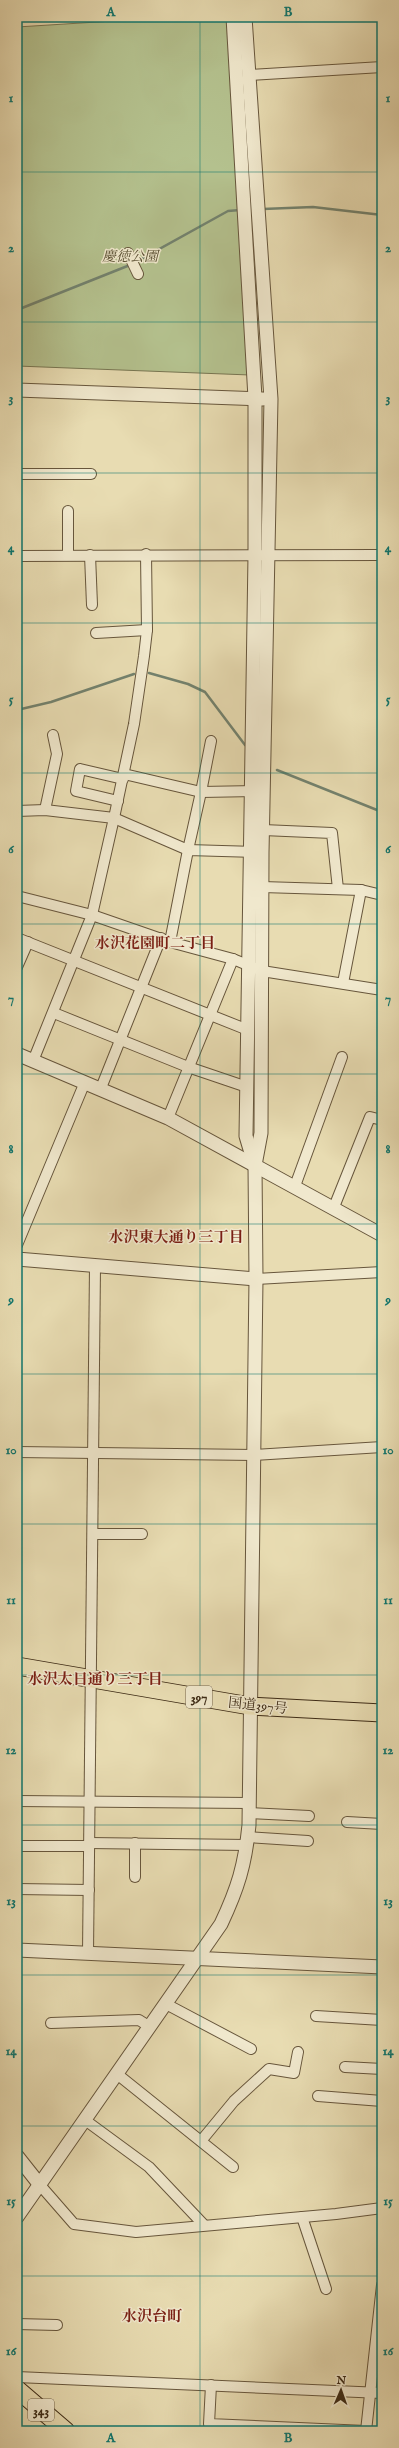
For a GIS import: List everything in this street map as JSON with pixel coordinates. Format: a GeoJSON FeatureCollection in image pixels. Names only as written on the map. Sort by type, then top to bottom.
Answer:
{"type":"FeatureCollection","features":[{"type":"Feature","properties":{"kind":"highway","name":"国道397号"},"geometry":{"type":"LineString","coordinates":[[17,1666],[250,1706],[382,1712]]}},
{"type":"Feature","properties":{"kind":"highway","name":"343"},"geometry":{"type":"LineString","coordinates":[[17,2389],[66,2431]]}},
{"type":"Feature","properties":{"kind":"street"},"geometry":{"type":"LineString","coordinates":[[233,17],[244,198],[252,220],[270,399],[261,555],[257,852],[249,966],[246,1136],[255,1165]]}},
{"type":"Feature","properties":{"kind":"street"},"geometry":{"type":"LineString","coordinates":[[245,17],[257,198],[252,220],[255,398],[261,555]]}},
{"type":"Feature","properties":{"kind":"street"},"geometry":{"type":"LineString","coordinates":[[249,75],[382,67]]}},
{"type":"Feature","properties":{"kind":"street"},"geometry":{"type":"LineString","coordinates":[[130,255],[137,272]]}},
{"type":"Feature","properties":{"kind":"street"},"geometry":{"type":"LineString","coordinates":[[17,390],[270,399]]}},
{"type":"Feature","properties":{"kind":"street"},"geometry":{"type":"LineString","coordinates":[[17,474],[91,474]]}},
{"type":"Feature","properties":{"kind":"street"},"geometry":{"type":"LineString","coordinates":[[68,511],[68,555]]}},
{"type":"Feature","properties":{"kind":"street"},"geometry":{"type":"LineString","coordinates":[[33,1060],[54,1013],[92,915],[124,776],[134,724],[146,630],[146,554]]}},
{"type":"Feature","properties":{"kind":"street"},"geometry":{"type":"LineString","coordinates":[[17,556],[146,554],[382,555]]}},
{"type":"Feature","properties":{"kind":"street"},"geometry":{"type":"LineString","coordinates":[[90,555],[92,605]]}},
{"type":"Feature","properties":{"kind":"street"},"geometry":{"type":"LineString","coordinates":[[96,633],[146,630]]}},
{"type":"Feature","properties":{"kind":"street"},"geometry":{"type":"LineString","coordinates":[[45,810],[57,754],[53,735]]}},
{"type":"Feature","properties":{"kind":"street"},"geometry":{"type":"LineString","coordinates":[[100,1088],[142,988],[166,940],[188,850],[211,741]]}},
{"type":"Feature","properties":{"kind":"street"},"geometry":{"type":"LineString","coordinates":[[118,801],[76,791],[80,769],[124,776],[201,792],[258,791]]}},
{"type":"Feature","properties":{"kind":"street"},"geometry":{"type":"LineString","coordinates":[[18,2212],[40,2185],[221,1924],[237,1890],[248,1841],[256,1279],[255,1165],[261,1133],[262,887],[257,852],[263,830],[258,791]]}},
{"type":"Feature","properties":{"kind":"street"},"geometry":{"type":"LineString","coordinates":[[17,811],[45,810],[114,818],[188,850],[257,852]]}},
{"type":"Feature","properties":{"kind":"street"},"geometry":{"type":"LineString","coordinates":[[263,830],[332,833],[338,889]]}},
{"type":"Feature","properties":{"kind":"street"},"geometry":{"type":"LineString","coordinates":[[262,887],[361,890],[382,895]]}},
{"type":"Feature","properties":{"kind":"street"},"geometry":{"type":"LineString","coordinates":[[343,983],[361,890]]}},
{"type":"Feature","properties":{"kind":"street"},"geometry":{"type":"LineString","coordinates":[[17,896],[92,915],[166,940],[233,959],[262,971],[382,990]]}},
{"type":"Feature","properties":{"kind":"street"},"geometry":{"type":"LineString","coordinates":[[17,938],[74,959],[248,1030]]}},
{"type":"Feature","properties":{"kind":"street"},"geometry":{"type":"LineString","coordinates":[[17,967],[28,942]]}},
{"type":"Feature","properties":{"kind":"street"},"geometry":{"type":"LineString","coordinates":[[168,1118],[233,959]]}},
{"type":"Feature","properties":{"kind":"street"},"geometry":{"type":"LineString","coordinates":[[54,1013],[188,1067],[247,1087]]}},
{"type":"Feature","properties":{"kind":"street"},"geometry":{"type":"LineString","coordinates":[[17,1054],[168,1118],[334,1207],[382,1235]]}},
{"type":"Feature","properties":{"kind":"street"},"geometry":{"type":"LineString","coordinates":[[295,1186],[342,1057]]}},
{"type":"Feature","properties":{"kind":"street"},"geometry":{"type":"LineString","coordinates":[[17,1244],[85,1082]]}},
{"type":"Feature","properties":{"kind":"street"},"geometry":{"type":"LineString","coordinates":[[334,1207],[370,1117],[382,1120]]}},
{"type":"Feature","properties":{"kind":"street"},"geometry":{"type":"LineString","coordinates":[[17,1259],[256,1279],[382,1272]]}},
{"type":"Feature","properties":{"kind":"street"},"geometry":{"type":"LineString","coordinates":[[88,1954],[92,1679],[92,1452],[95,1266]]}},
{"type":"Feature","properties":{"kind":"street"},"geometry":{"type":"LineString","coordinates":[[17,1452],[254,1455],[382,1447]]}},
{"type":"Feature","properties":{"kind":"street"},"geometry":{"type":"LineString","coordinates":[[93,1534],[142,1534]]}},
{"type":"Feature","properties":{"kind":"street"},"geometry":{"type":"LineString","coordinates":[[17,1801],[90,1802],[249,1808],[309,1816]]}},
{"type":"Feature","properties":{"kind":"street"},"geometry":{"type":"LineString","coordinates":[[347,1822],[382,1824]]}},
{"type":"Feature","properties":{"kind":"street"},"geometry":{"type":"LineString","coordinates":[[17,1846],[308,1840]]}},
{"type":"Feature","properties":{"kind":"street"},"geometry":{"type":"LineString","coordinates":[[135,1844],[135,1877]]}},
{"type":"Feature","properties":{"kind":"street"},"geometry":{"type":"LineString","coordinates":[[17,1889],[89,1890]]}},
{"type":"Feature","properties":{"kind":"street"},"geometry":{"type":"LineString","coordinates":[[17,1950],[382,1967]]}},
{"type":"Feature","properties":{"kind":"street"},"geometry":{"type":"LineString","coordinates":[[166,2004],[251,2049]]}},
{"type":"Feature","properties":{"kind":"street"},"geometry":{"type":"LineString","coordinates":[[316,2016],[382,2020]]}},
{"type":"Feature","properties":{"kind":"street"},"geometry":{"type":"LineString","coordinates":[[51,2023],[139,2020],[150,2027]]}},
{"type":"Feature","properties":{"kind":"street"},"geometry":{"type":"LineString","coordinates":[[201,2141],[234,2101],[269,2069],[294,2073],[298,2052]]}},
{"type":"Feature","properties":{"kind":"street"},"geometry":{"type":"LineString","coordinates":[[345,2067],[382,2069]]}},
{"type":"Feature","properties":{"kind":"street"},"geometry":{"type":"LineString","coordinates":[[117,2074],[233,2167]]}},
{"type":"Feature","properties":{"kind":"street"},"geometry":{"type":"LineString","coordinates":[[318,2096],[382,2101]]}},
{"type":"Feature","properties":{"kind":"street"},"geometry":{"type":"LineString","coordinates":[[85,2120],[149,2167],[203,2224]]}},
{"type":"Feature","properties":{"kind":"street"},"geometry":{"type":"LineString","coordinates":[[17,2156],[74,2224],[136,2232],[203,2224],[302,2217],[382,2208]]}},
{"type":"Feature","properties":{"kind":"street"},"geometry":{"type":"LineString","coordinates":[[302,2217],[326,2289]]}},
{"type":"Feature","properties":{"kind":"street"},"geometry":{"type":"LineString","coordinates":[[211,2385],[209,2424],[366,2431],[382,2285]]}},
{"type":"Feature","properties":{"kind":"street"},"geometry":{"type":"LineString","coordinates":[[17,2324],[57,2325]]}},
{"type":"Feature","properties":{"kind":"street"},"geometry":{"type":"LineString","coordinates":[[17,2377],[382,2393]]}},
{"type":"Feature","properties":{"kind":"green space","name":"慶徳公園"},"geometry":{"type":"Polygon","coordinates":[[[177,17],[227,17],[250,375],[17,366],[17,27],[177,17]]]}},
{"type":"Feature","properties":{"kind":"waterway"},"geometry":{"type":"LineString","coordinates":[[263,209],[313,207],[382,215]]}},
{"type":"Feature","properties":{"kind":"waterway"},"geometry":{"type":"LineString","coordinates":[[134,263],[228,211],[240,210]]}},
{"type":"Feature","properties":{"kind":"waterway"},"geometry":{"type":"LineString","coordinates":[[17,310],[130,265]]}},
{"type":"Feature","properties":{"kind":"waterway"},"geometry":{"type":"LineString","coordinates":[[149,673],[188,684],[205,692],[245,745]]}},
{"type":"Feature","properties":{"kind":"waterway"},"geometry":{"type":"LineString","coordinates":[[17,710],[51,702],[134,674]]}},
{"type":"Feature","properties":{"kind":"waterway"},"geometry":{"type":"LineString","coordinates":[[277,770],[382,812]]}},
{"type":"Feature","properties":{"kind":"district","name":"水沢花園町二丁目"},"geometry":{"type":"Point","coordinates":[155,943]}},
{"type":"Feature","properties":{"kind":"district","name":"水沢東大通り三丁目"},"geometry":{"type":"Point","coordinates":[176,1237]}},
{"type":"Feature","properties":{"kind":"district","name":"水沢太日通り三丁目"},"geometry":{"type":"Point","coordinates":[95,1679]}},
{"type":"Feature","properties":{"kind":"district","name":"水沢台町"},"geometry":{"type":"Point","coordinates":[152,2316]}}]}
